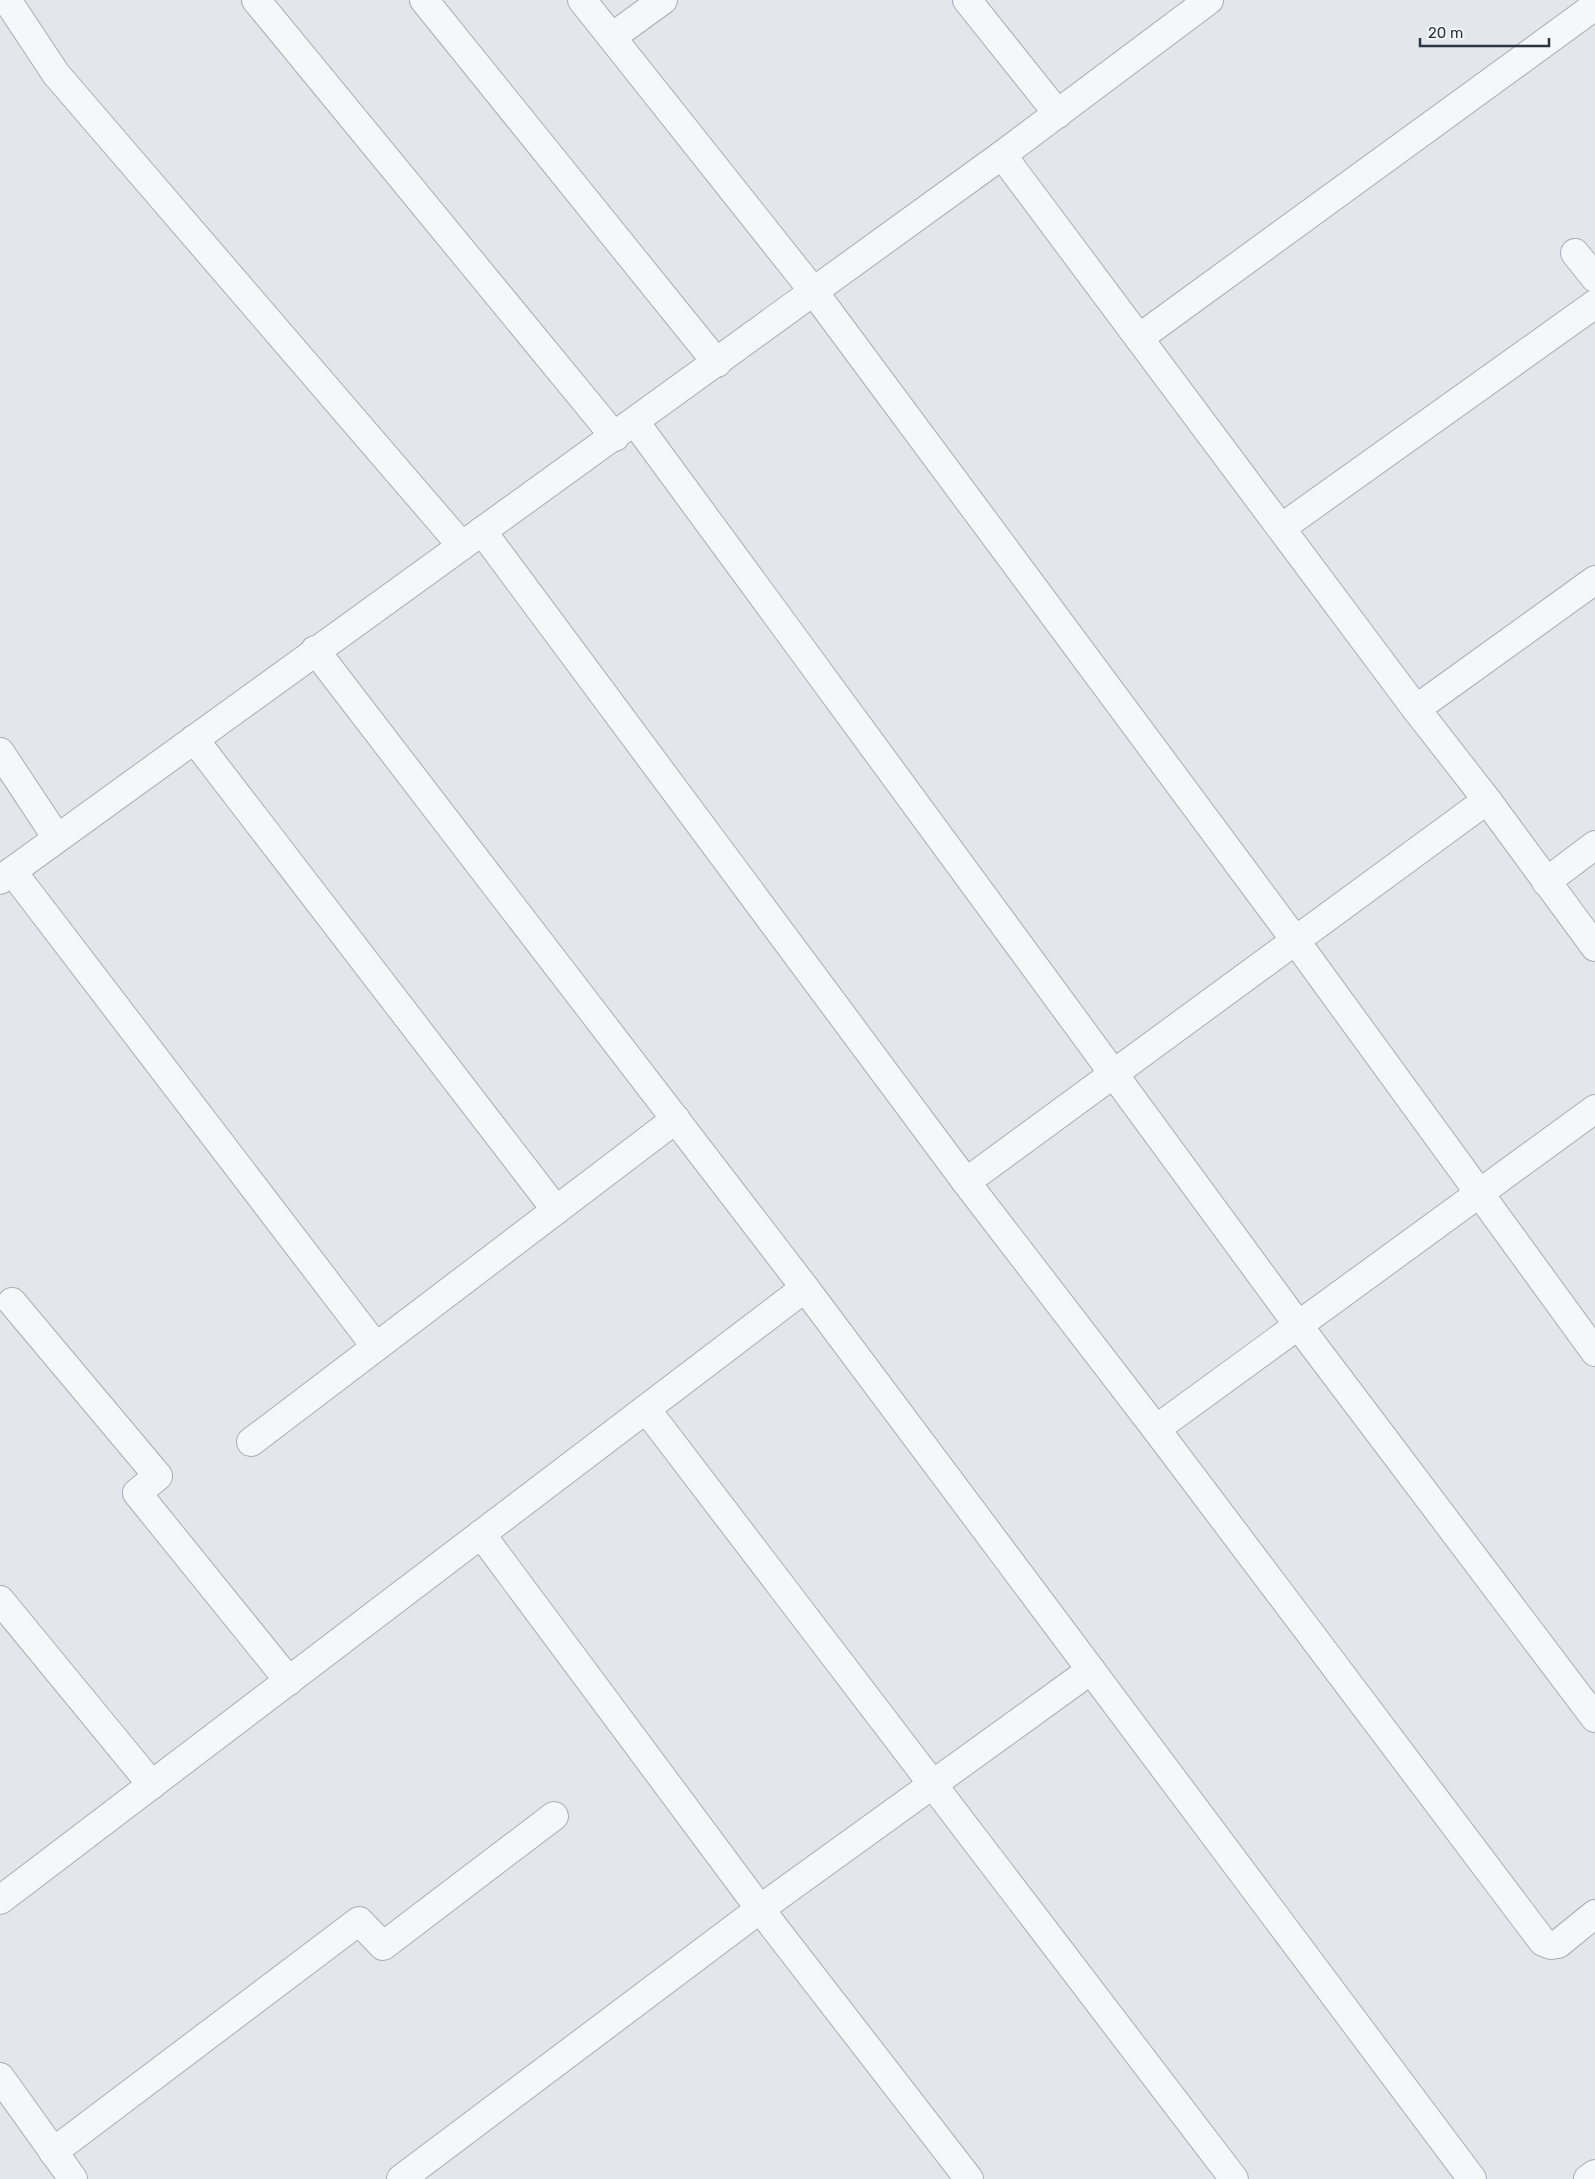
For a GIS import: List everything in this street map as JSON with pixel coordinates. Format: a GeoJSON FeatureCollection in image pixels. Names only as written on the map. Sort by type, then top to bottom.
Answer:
{"type":"FeatureCollection","features":[{"type":"Feature","properties":{"kind":"street"},"geometry":{"type":"LineString","coordinates":[[7,0],[56,74],[472,538],[1156,1428],[1543,1942],[1551,1945],[1558,1944],[1595,1914]]}},
{"type":"Feature","properties":{"kind":"street"},"geometry":{"type":"LineString","coordinates":[[256,0],[625,430],[1115,1074],[1298,1325],[1595,1718]]}},
{"type":"Feature","properties":{"kind":"street"},"geometry":{"type":"LineString","coordinates":[[424,0],[717,363]]}},
{"type":"Feature","properties":{"kind":"street"},"geometry":{"type":"LineString","coordinates":[[582,0],[814,292],[1295,940],[1595,1352]]}},
{"type":"Feature","properties":{"kind":"street"},"geometry":{"type":"LineString","coordinates":[[612,37],[663,0]]}},
{"type":"Feature","properties":{"kind":"street"},"geometry":{"type":"LineString","coordinates":[[967,0],[1058,114]]}},
{"type":"Feature","properties":{"kind":"street"},"geometry":{"type":"LineString","coordinates":[[376,1347],[6,876],[316,650],[625,430],[1058,114],[1209,0]]}},
{"type":"Feature","properties":{"kind":"street"},"geometry":{"type":"LineString","coordinates":[[1139,338],[1595,6]]}},
{"type":"Feature","properties":{"kind":"street"},"geometry":{"type":"LineString","coordinates":[[1002,155],[1416,709],[1487,800],[1595,947]]}},
{"type":"Feature","properties":{"kind":"street"},"geometry":{"type":"LineString","coordinates":[[1575,253],[1595,278]]}},
{"type":"Feature","properties":{"kind":"street"},"geometry":{"type":"LineString","coordinates":[[1281,528],[1595,304]]}},
{"type":"Feature","properties":{"kind":"street"},"geometry":{"type":"LineString","coordinates":[[1416,709],[1595,580]]}},
{"type":"Feature","properties":{"kind":"street"},"geometry":{"type":"LineString","coordinates":[[316,650],[805,1288],[1472,2179]]}},
{"type":"Feature","properties":{"kind":"street"},"geometry":{"type":"LineString","coordinates":[[194,739],[556,1210]]}},
{"type":"Feature","properties":{"kind":"street"},"geometry":{"type":"LineString","coordinates":[[0,752],[57,838]]}},
{"type":"Feature","properties":{"kind":"street"},"geometry":{"type":"LineString","coordinates":[[966,1182],[1487,800]]}},
{"type":"Feature","properties":{"kind":"street"},"geometry":{"type":"LineString","coordinates":[[1546,882],[1595,845]]}},
{"type":"Feature","properties":{"kind":"street"},"geometry":{"type":"LineString","coordinates":[[1156,1428],[1595,1109]]}},
{"type":"Feature","properties":{"kind":"street"},"geometry":{"type":"LineString","coordinates":[[251,1442],[676,1119]]}},
{"type":"Feature","properties":{"kind":"street"},"geometry":{"type":"LineString","coordinates":[[0,1900],[805,1288]]}},
{"type":"Feature","properties":{"kind":"street"},"geometry":{"type":"LineString","coordinates":[[12,1302],[158,1476],[136,1493],[289,1681]]}},
{"type":"Feature","properties":{"kind":"street"},"geometry":{"type":"LineString","coordinates":[[646,1409],[1234,2179]]}},
{"type":"Feature","properties":{"kind":"street"},"geometry":{"type":"LineString","coordinates":[[481,1534],[760,1909],[969,2179]]}},
{"type":"Feature","properties":{"kind":"street"},"geometry":{"type":"LineString","coordinates":[[0,1600],[152,1785]]}},
{"type":"Feature","properties":{"kind":"street"},"geometry":{"type":"LineString","coordinates":[[402,2179],[760,1909],[1091,1670]]}},
{"type":"Feature","properties":{"kind":"street"},"geometry":{"type":"LineString","coordinates":[[53,2152],[359,1921],[383,1946],[554,1816]]}},
{"type":"Feature","properties":{"kind":"street"},"geometry":{"type":"LineString","coordinates":[[0,2077],[73,2179]]}},
{"type":"Feature","properties":{"kind":"street"},"geometry":{"type":"LineString","coordinates":[[1588,2179],[1595,2174]]}}]}
